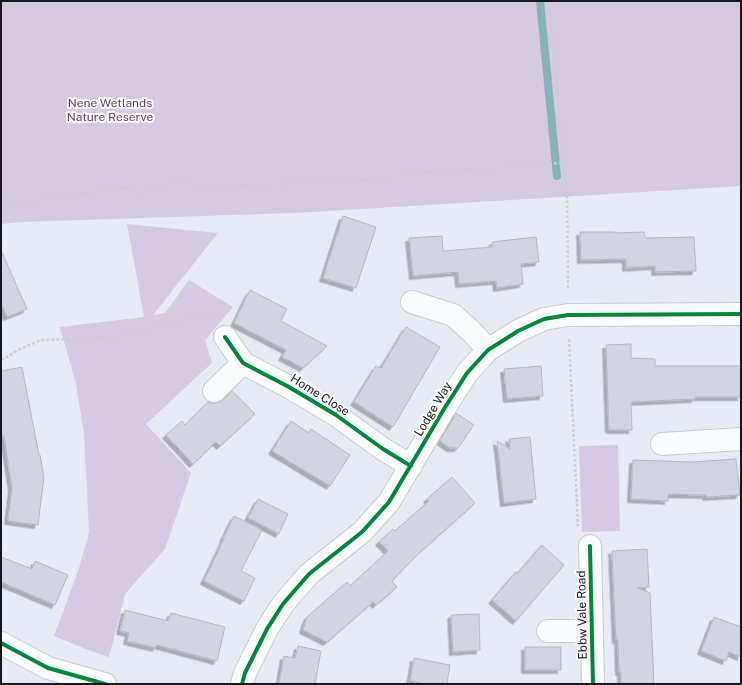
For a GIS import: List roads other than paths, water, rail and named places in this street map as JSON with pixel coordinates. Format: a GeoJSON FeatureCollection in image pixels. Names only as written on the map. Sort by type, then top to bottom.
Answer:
{"type":"FeatureCollection","features":[{"type":"Feature","properties":{"kind":"street"},"geometry":{"type":"LineString","coordinates":[[412,302],[453,315],[472,332],[488,350]]}},
{"type":"Feature","properties":{"kind":"street","name":"Lodge Way"},"geometry":{"type":"LineString","coordinates":[[242,684],[245,673],[266,629],[283,604],[309,574],[362,532],[389,502],[444,409],[467,374],[488,350],[518,331],[544,319],[568,315],[741,314]]}},
{"type":"Feature","properties":{"kind":"street","name":"Home Close"},"geometry":{"type":"LineString","coordinates":[[225,337],[242,363],[289,387],[336,415],[383,449],[411,466]]}},
{"type":"Feature","properties":{"kind":"street"},"geometry":{"type":"LineString","coordinates":[[214,391],[242,363]]}},
{"type":"Feature","properties":{"kind":"street"},"geometry":{"type":"LineString","coordinates":[[662,444],[741,439]]}},
{"type":"Feature","properties":{"kind":"street","name":"Ebbw Vale Road"},"geometry":{"type":"LineString","coordinates":[[590,546],[593,684]]}},
{"type":"Feature","properties":{"kind":"street","name":"Ebbw Vale Road"},"geometry":{"type":"LineString","coordinates":[[548,631],[592,631]]}},
{"type":"Feature","properties":{"kind":"street"},"geometry":{"type":"LineString","coordinates":[[1,644],[48,668],[105,684]]}},
{"type":"Feature","properties":{"kind":"waterway"},"geometry":{"type":"LineString","coordinates":[[540,1],[557,176]]}},
{"type":"Feature","properties":{"kind":"park label","name":"Nene Wetlands Nature Reserve"},"geometry":{"type":"Point","coordinates":[110,110]}}]}
